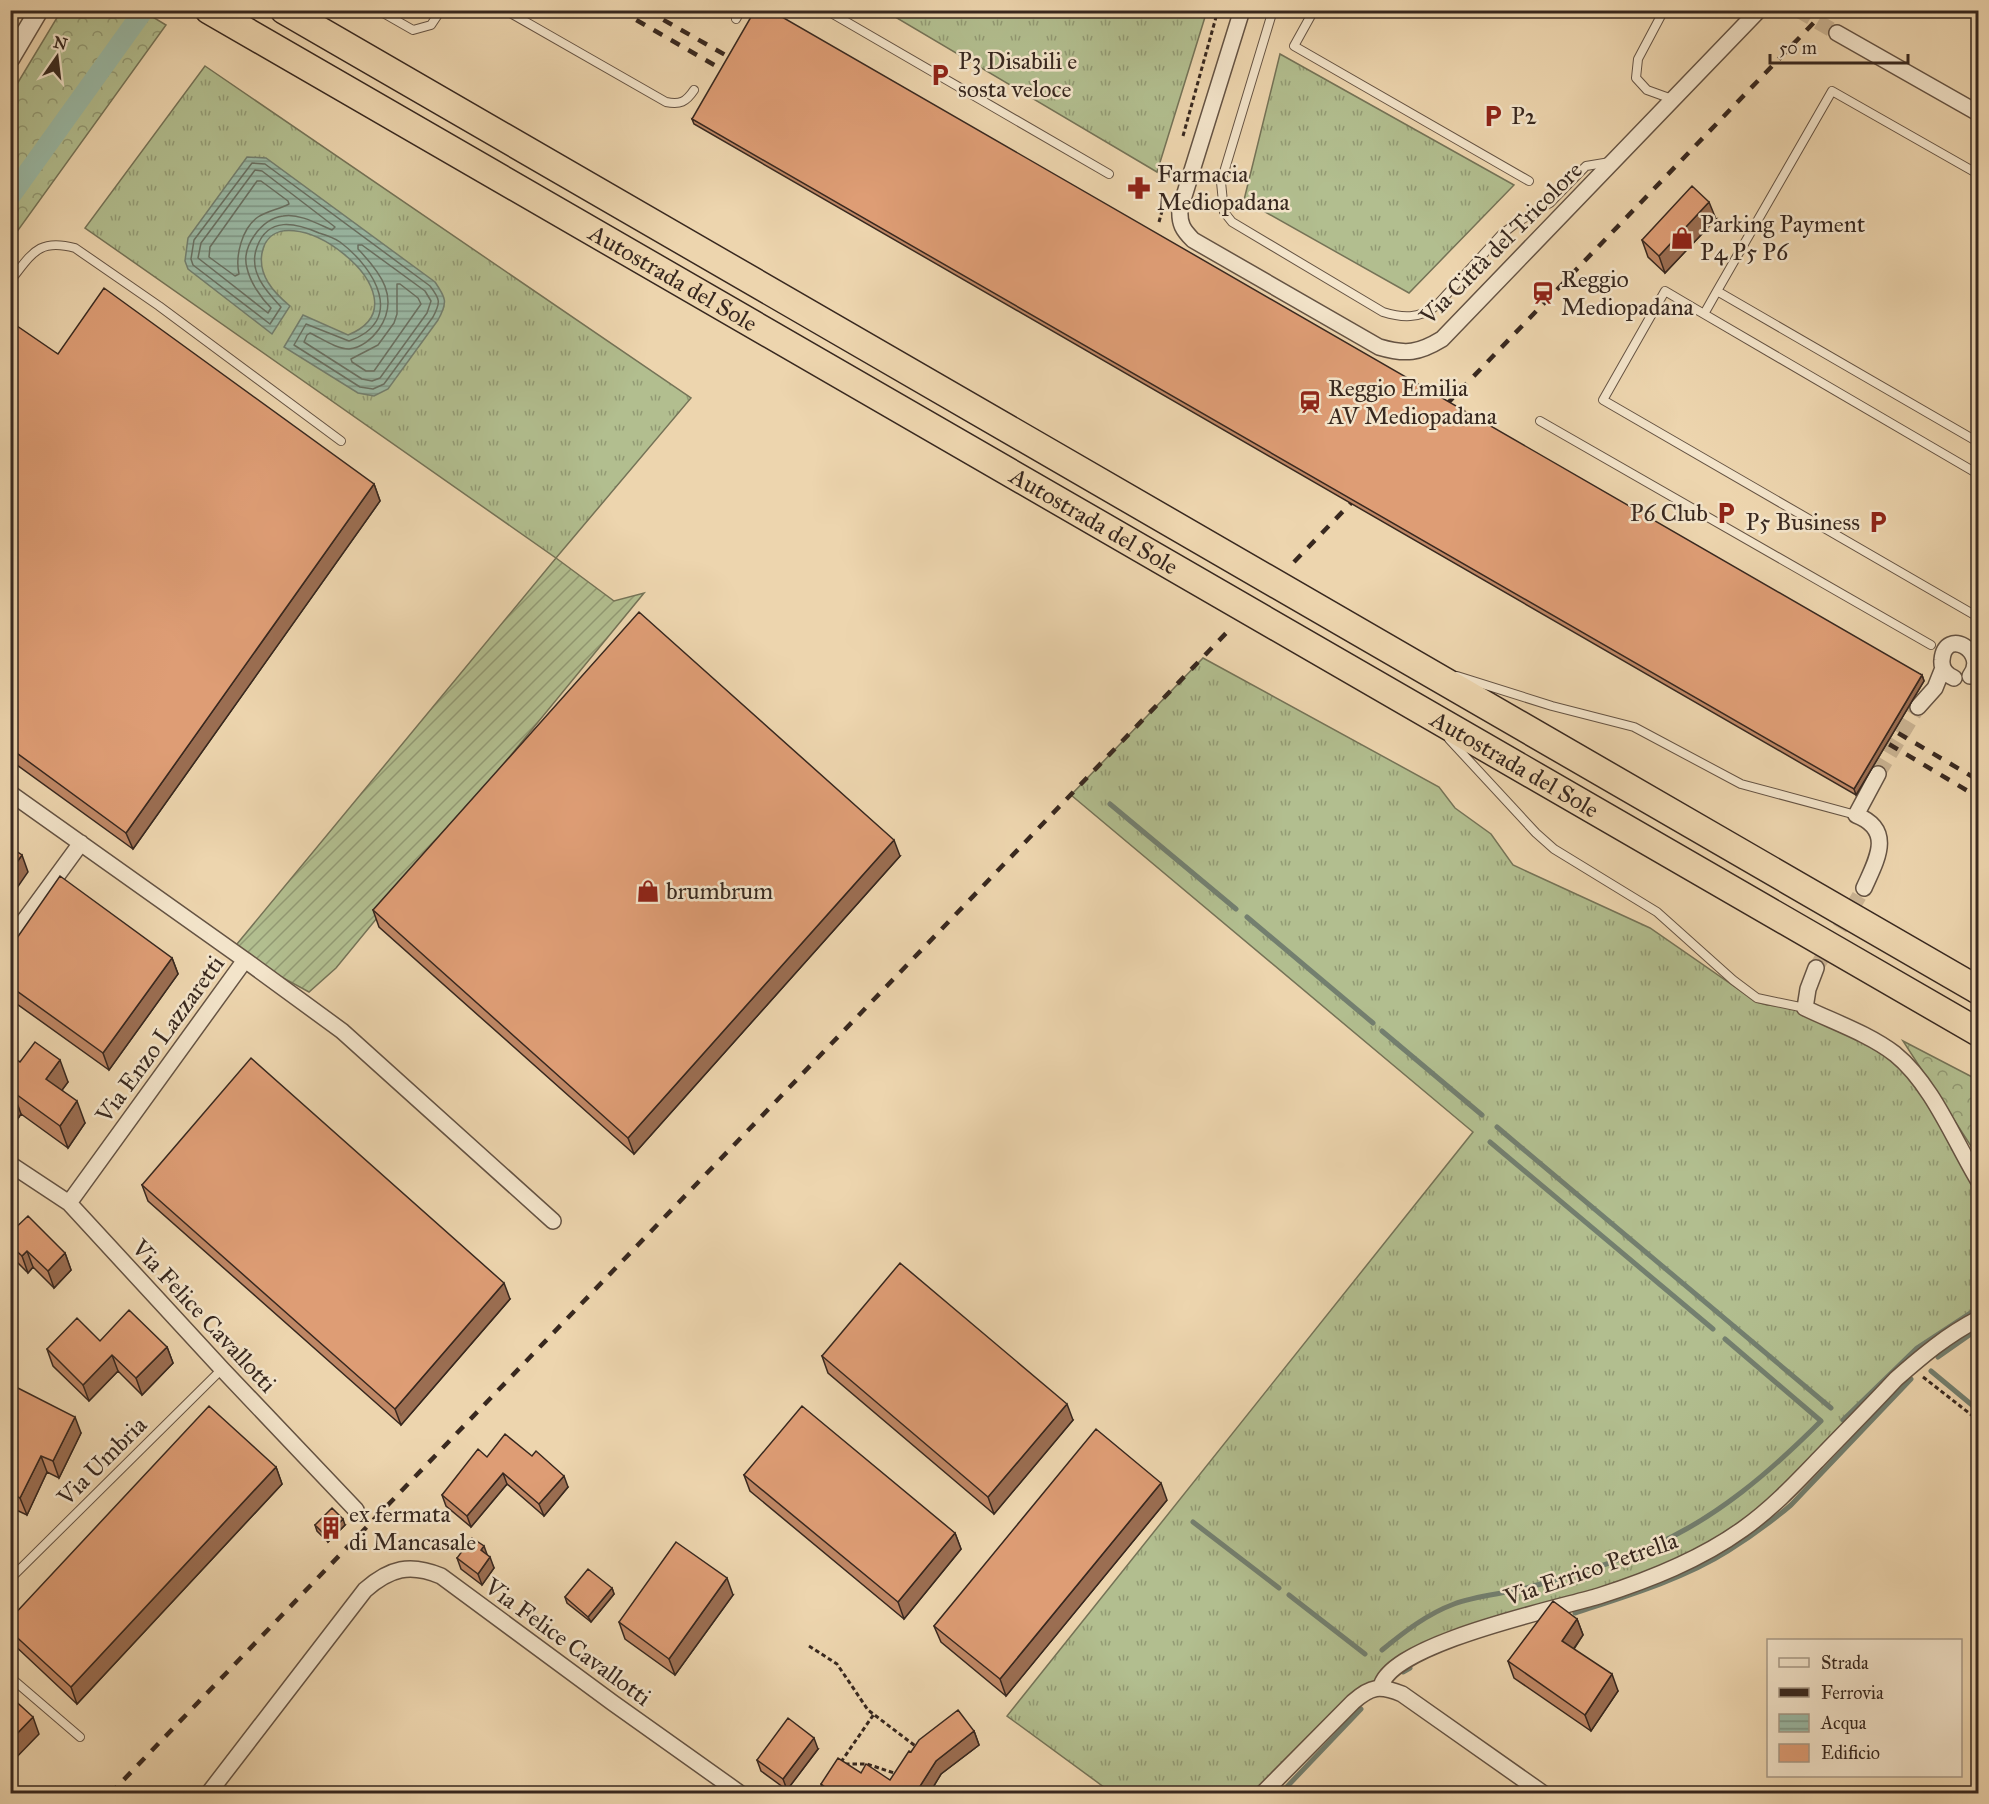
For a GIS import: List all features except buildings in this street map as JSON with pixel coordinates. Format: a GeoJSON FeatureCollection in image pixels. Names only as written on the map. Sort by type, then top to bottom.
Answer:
{"type":"FeatureCollection","features":[{"type":"Feature","properties":{"kind":"highway","name":"Autostrada del Sole"},"geometry":{"type":"LineString","coordinates":[[208,10],[1978,1032]]}},
{"type":"Feature","properties":{"kind":"highway","name":"Autostrada del Sole"},"geometry":{"type":"LineString","coordinates":[[284,10],[1978,990]]}},
{"type":"Feature","properties":{"kind":"street"},"geometry":{"type":"LineString","coordinates":[[10,59],[39,10]]}},
{"type":"Feature","properties":{"kind":"street","name":"Via Città del Tricolore"},"geometry":{"type":"LineString","coordinates":[[1242,10],[1180,209],[1179,220],[1183,230],[1193,240],[1379,346],[1397,352],[1411,352],[1427,348],[1442,339],[1759,10]]}},
{"type":"Feature","properties":{"kind":"street"},"geometry":{"type":"LineString","coordinates":[[1837,33],[1978,113]]}},
{"type":"Feature","properties":{"kind":"street"},"geometry":{"type":"LineString","coordinates":[[1918,707],[1956,667],[1958,644],[1968,645],[1976,652],[1978,658],[1976,668],[1956,667]]}},
{"type":"Feature","properties":{"kind":"street"},"geometry":{"type":"LineString","coordinates":[[1864,888],[1880,854],[1880,841],[1872,824],[1856,815],[1878,774]]}},
{"type":"Feature","properties":{"kind":"street","name":"Via Enzo Lazzaretti"},"geometry":{"type":"LineString","coordinates":[[10,793],[245,960],[69,1203]]}},
{"type":"Feature","properties":{"kind":"street"},"geometry":{"type":"LineString","coordinates":[[10,940],[81,843]]}},
{"type":"Feature","properties":{"kind":"street"},"geometry":{"type":"LineString","coordinates":[[245,960],[342,1031],[553,1221]]}},
{"type":"Feature","properties":{"kind":"street"},"geometry":{"type":"LineString","coordinates":[[1816,968],[1808,989],[1805,1008],[1876,1042],[1905,1064],[1925,1089],[1978,1180]]}},
{"type":"Feature","properties":{"kind":"street","name":"Via Felice Cavallotti"},"geometry":{"type":"LineString","coordinates":[[10,1164],[69,1203],[222,1370],[356,1510]]}},
{"type":"Feature","properties":{"kind":"street","name":"Via Errico Petrella"},"geometry":{"type":"LineString","coordinates":[[1262,1794],[1361,1695],[1381,1687],[1387,1676],[1398,1666],[1431,1647],[1481,1628],[1639,1582],[1680,1566],[1721,1544],[1783,1497],[1910,1366],[1940,1341],[1978,1319]]}},
{"type":"Feature","properties":{"kind":"street","name":"Via Felice Cavallotti"},"geometry":{"type":"LineString","coordinates":[[208,1794],[365,1590],[393,1571],[416,1568],[441,1576],[741,1794]]}},
{"type":"Feature","properties":{"kind":"street"},"geometry":{"type":"LineString","coordinates":[[1381,1687],[1402,1694],[1544,1794]]}},
{"type":"Feature","properties":{"kind":"lane"},"geometry":{"type":"LineString","coordinates":[[378,10],[413,30],[431,25],[441,10]]}},
{"type":"Feature","properties":{"kind":"lane"},"geometry":{"type":"LineString","coordinates":[[505,10],[666,102],[677,104],[687,100],[693,90]]}},
{"type":"Feature","properties":{"kind":"lane"},"geometry":{"type":"LineString","coordinates":[[736,19],[741,10]]}},
{"type":"Feature","properties":{"kind":"lane"},"geometry":{"type":"LineString","coordinates":[[826,10],[1109,174]]}},
{"type":"Feature","properties":{"kind":"lane"},"geometry":{"type":"LineString","coordinates":[[1273,10],[1221,182],[1224,212],[1232,222],[1383,312],[1397,316],[1425,314],[1436,306],[1501,235],[1516,223],[1550,203],[1586,166],[1614,161]]}},
{"type":"Feature","properties":{"kind":"lane"},"geometry":{"type":"LineString","coordinates":[[1314,10],[1294,46],[1529,181]]}},
{"type":"Feature","properties":{"kind":"lane"},"geometry":{"type":"LineString","coordinates":[[1664,10],[1638,59],[1636,78],[1647,90],[1672,99]]}},
{"type":"Feature","properties":{"kind":"lane"},"geometry":{"type":"LineString","coordinates":[[1704,314],[1832,91],[1978,174]]}},
{"type":"Feature","properties":{"kind":"lane"},"geometry":{"type":"LineString","coordinates":[[10,281],[41,247],[60,244],[75,248],[159,306],[341,441]]}},
{"type":"Feature","properties":{"kind":"lane"},"geometry":{"type":"LineString","coordinates":[[1978,474],[1665,291],[1602,400],[1978,617]]}},
{"type":"Feature","properties":{"kind":"lane"},"geometry":{"type":"LineString","coordinates":[[1717,291],[1978,442]]}},
{"type":"Feature","properties":{"kind":"lane"},"geometry":{"type":"LineString","coordinates":[[1540,421],[1932,645],[1956,667]]}},
{"type":"Feature","properties":{"kind":"lane"},"geometry":{"type":"LineString","coordinates":[[1405,658],[1552,706],[1634,727],[1741,784],[1856,815]]}},
{"type":"Feature","properties":{"kind":"lane"},"geometry":{"type":"LineString","coordinates":[[1425,713],[1536,833],[1554,849],[1658,912],[1757,998],[1805,1008]]}},
{"type":"Feature","properties":{"kind":"lane","name":"Via Umbria"},"geometry":{"type":"LineString","coordinates":[[10,1579],[222,1370]]}},
{"type":"Feature","properties":{"kind":"lane"},"geometry":{"type":"LineString","coordinates":[[10,1677],[80,1737]]}},
{"type":"Feature","properties":{"kind":"path"},"geometry":{"type":"LineString","coordinates":[[10,15],[14,10]]}},
{"type":"Feature","properties":{"kind":"path"},"geometry":{"type":"LineString","coordinates":[[1180,147],[1218,10]]}},
{"type":"Feature","properties":{"kind":"path"},"geometry":{"type":"LineString","coordinates":[[1159,222],[1164,203]]}},
{"type":"Feature","properties":{"kind":"path"},"geometry":{"type":"LineString","coordinates":[[1910,1366],[1978,1420]]}},
{"type":"Feature","properties":{"kind":"path"},"geometry":{"type":"LineString","coordinates":[[809,1646],[837,1664],[868,1710],[919,1749]]}},
{"type":"Feature","properties":{"kind":"path"},"geometry":{"type":"LineString","coordinates":[[874,1714],[839,1764],[867,1764],[899,1774]]}},
{"type":"Feature","properties":{"kind":"path"},"geometry":{"type":"LineString","coordinates":[[819,1794],[826,1784]]}},
{"type":"Feature","properties":{"kind":"green space"},"geometry":{"type":"Polygon","coordinates":[[[1193,10],[1205,17],[1157,172],[885,11],[1193,10]]]}},
{"type":"Feature","properties":{"kind":"green space"},"geometry":{"type":"Polygon","coordinates":[[[61,11],[143,11],[166,25],[11,240],[11,94],[61,11]]]}},
{"type":"Feature","properties":{"kind":"green space"},"geometry":{"type":"Polygon","coordinates":[[[1280,54],[1514,185],[1409,293],[1244,200],[1280,54]]]}},
{"type":"Feature","properties":{"kind":"green space"},"geometry":{"type":"Polygon","coordinates":[[[205,66],[691,398],[556,558],[85,228],[205,66]]]}},
{"type":"Feature","properties":{"kind":"green space"},"geometry":{"type":"Polygon","coordinates":[[[556,558],[614,601],[644,593],[336,968],[309,992],[232,950],[556,558]]]}},
{"type":"Feature","properties":{"kind":"green space"},"geometry":{"type":"Polygon","coordinates":[[[1203,658],[1439,787],[1455,808],[1491,834],[1513,865],[1650,928],[1757,1002],[1805,1008],[1893,1053],[1978,1180],[1978,1319],[1969,1324],[1721,1544],[1409,1659],[1262,1793],[1112,1793],[1007,1716],[1473,1132],[1071,795],[1203,658]]]}},
{"type":"Feature","properties":{"kind":"green space"},"geometry":{"type":"Polygon","coordinates":[[[1903,1041],[1978,1080],[1978,1157],[1903,1041]]]}},
{"type":"Feature","properties":{"kind":"water"},"geometry":{"type":"Polygon","coordinates":[[[247,157],[266,158],[439,287],[444,304],[438,320],[388,389],[374,396],[358,393],[284,347],[303,315],[348,335],[370,318],[374,297],[364,275],[344,254],[319,238],[294,231],[273,235],[262,253],[262,269],[268,282],[290,306],[272,334],[188,269],[185,261],[188,238],[247,157]]]}},
{"type":"Feature","properties":{"kind":"waterway"},"geometry":{"type":"LineString","coordinates":[[10,197],[144,10]]}},
{"type":"Feature","properties":{"kind":"waterway"},"geometry":{"type":"LineString","coordinates":[[1110,804],[1236,909]]}},
{"type":"Feature","properties":{"kind":"waterway"},"geometry":{"type":"LineString","coordinates":[[1247,917],[1373,1023]]}},
{"type":"Feature","properties":{"kind":"waterway"},"geometry":{"type":"LineString","coordinates":[[1382,1031],[1482,1115]]}},
{"type":"Feature","properties":{"kind":"waterway"},"geometry":{"type":"LineString","coordinates":[[1497,1127],[1831,1408]]}},
{"type":"Feature","properties":{"kind":"waterway"},"geometry":{"type":"LineString","coordinates":[[1490,1142],[1713,1329]]}},
{"type":"Feature","properties":{"kind":"waterway"},"geometry":{"type":"LineString","coordinates":[[1843,1420],[1917,1348],[1978,1308]]}},
{"type":"Feature","properties":{"kind":"waterway"},"geometry":{"type":"LineString","coordinates":[[1938,1357],[1978,1329]]}},
{"type":"Feature","properties":{"kind":"waterway"},"geometry":{"type":"LineString","coordinates":[[1382,1650],[1425,1618],[1454,1604],[1576,1574],[1636,1553],[1674,1536],[1720,1508],[1782,1458],[1821,1421],[1725,1339]]}},
{"type":"Feature","properties":{"kind":"waterway"},"geometry":{"type":"LineString","coordinates":[[1931,1371],[1978,1410]]}},
{"type":"Feature","properties":{"kind":"waterway"},"geometry":{"type":"LineString","coordinates":[[1575,1613],[1692,1570],[1752,1535],[1791,1505],[1911,1379]]}},
{"type":"Feature","properties":{"kind":"waterway"},"geometry":{"type":"LineString","coordinates":[[1193,1522],[1279,1588]]}},
{"type":"Feature","properties":{"kind":"waterway"},"geometry":{"type":"LineString","coordinates":[[1289,1595],[1365,1654]]}},
{"type":"Feature","properties":{"kind":"waterway"},"geometry":{"type":"LineString","coordinates":[[1403,1672],[1410,1668]]}},
{"type":"Feature","properties":{"kind":"waterway"},"geometry":{"type":"LineString","coordinates":[[1280,1794],[1361,1709]]}},
{"type":"Feature","properties":{"kind":"tunnel"},"geometry":{"type":"LineString","coordinates":[[1798,10],[1837,33]]}},
{"type":"Feature","properties":{"kind":"tunnel"},"geometry":{"type":"LineString","coordinates":[[1878,774],[1918,707]]}},
{"type":"Feature","properties":{"kind":"tunnel"},"geometry":{"type":"LineString","coordinates":[[1816,968],[1864,888]]}},
{"type":"Feature","properties":{"kind":"railway"},"geometry":{"type":"LineString","coordinates":[[619,10],[735,77]]}},
{"type":"Feature","properties":{"kind":"railway"},"geometry":{"type":"LineString","coordinates":[[646,10],[743,65]]}},
{"type":"Feature","properties":{"kind":"railway"},"geometry":{"type":"LineString","coordinates":[[1446,405],[1826,10]]}},
{"type":"Feature","properties":{"kind":"railway"},"geometry":{"type":"LineString","coordinates":[[1294,562],[1351,503]]}},
{"type":"Feature","properties":{"kind":"railway"},"geometry":{"type":"LineString","coordinates":[[110,1794],[1231,628]]}},
{"type":"Feature","properties":{"kind":"railway"},"geometry":{"type":"LineString","coordinates":[[1881,723],[1978,780]]}},
{"type":"Feature","properties":{"kind":"railway"},"geometry":{"type":"LineString","coordinates":[[1872,734],[1978,797]]}},
{"type":"Feature","properties":{"kind":"place","name":"P3 Disabili e sosta veloce"},"geometry":{"type":"Point","coordinates":[940,75]}},
{"type":"Feature","properties":{"kind":"place","name":"P2"},"geometry":{"type":"Point","coordinates":[1493,116]}},
{"type":"Feature","properties":{"kind":"place","name":"Farmacia Mediopadana"},"geometry":{"type":"Point","coordinates":[1139,188]}},
{"type":"Feature","properties":{"kind":"place","name":"Parking Payment P4 P5 P6"},"geometry":{"type":"Point","coordinates":[1682,238]}},
{"type":"Feature","properties":{"kind":"place","name":"Reggio Mediopadana"},"geometry":{"type":"Point","coordinates":[1543,293]}},
{"type":"Feature","properties":{"kind":"place","name":"Reggio Emilia AV Mediopadana"},"geometry":{"type":"Point","coordinates":[1310,402]}},
{"type":"Feature","properties":{"kind":"place","name":"P6 Club"},"geometry":{"type":"Point","coordinates":[1726,513]}},
{"type":"Feature","properties":{"kind":"place","name":"P5 Business"},"geometry":{"type":"Point","coordinates":[1878,522]}},
{"type":"Feature","properties":{"kind":"place","name":"brumbrum"},"geometry":{"type":"Point","coordinates":[648,891]}},
{"type":"Feature","properties":{"kind":"place","name":"ex fermata di Mancasale"},"geometry":{"type":"Point","coordinates":[331,1528]}}]}
